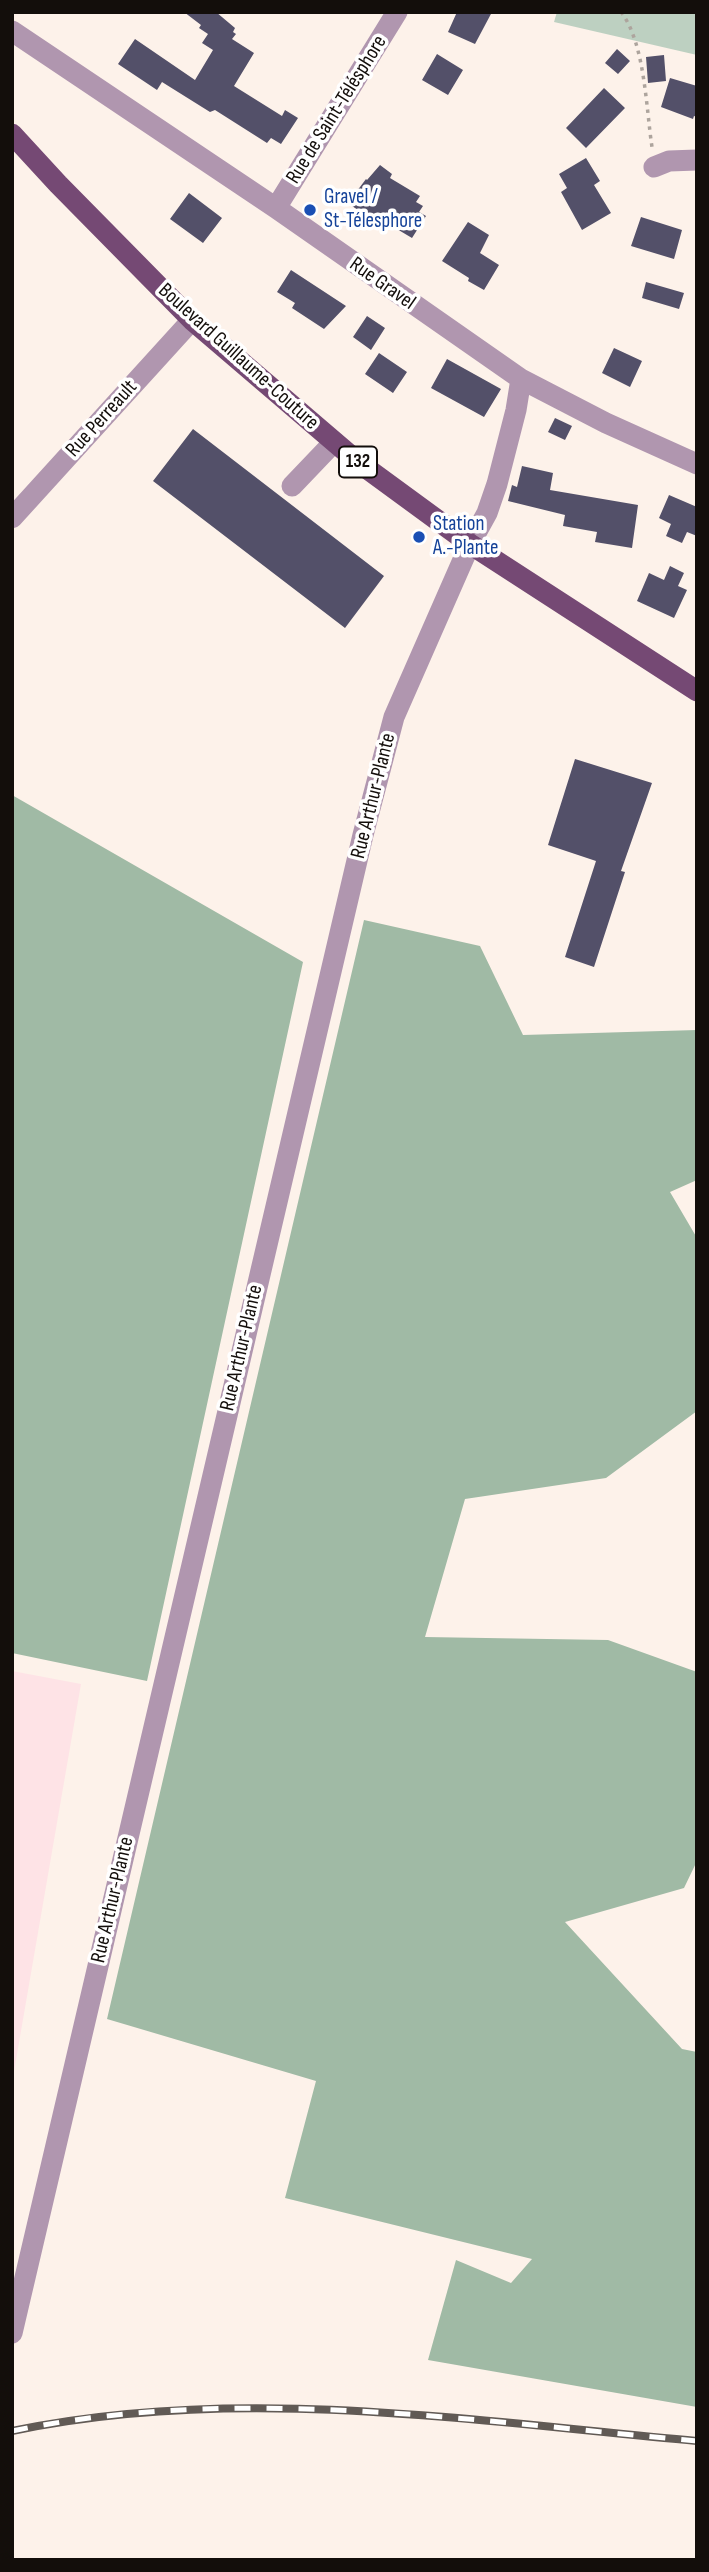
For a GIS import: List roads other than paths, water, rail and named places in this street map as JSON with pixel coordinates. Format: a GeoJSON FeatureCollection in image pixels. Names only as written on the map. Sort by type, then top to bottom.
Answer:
{"type":"FeatureCollection","features":[{"type":"Feature","properties":{"kind":"main road","name":"Boulevard Guillaume-Couture"},"geometry":{"type":"LineString","coordinates":[[12,134],[192,320],[334,442],[470,544],[697,691]]}},
{"type":"Feature","properties":{"kind":"street","name":"Rue de Saint-Télésphore"},"geometry":{"type":"LineString","coordinates":[[276,208],[397,12]]}},
{"type":"Feature","properties":{"kind":"street","name":"Rue Gravel"},"geometry":{"type":"LineString","coordinates":[[12,31],[276,208],[521,379],[606,423],[697,464]]}},
{"type":"Feature","properties":{"kind":"street"},"geometry":{"type":"LineString","coordinates":[[654,167],[669,161],[697,160]]}},
{"type":"Feature","properties":{"kind":"street","name":"Rue Perreault"},"geometry":{"type":"LineString","coordinates":[[12,518],[192,320]]}},
{"type":"Feature","properties":{"kind":"street","name":"Rue Arthur-Plante"},"geometry":{"type":"LineString","coordinates":[[12,2333],[363,835],[394,717],[470,544],[487,513],[516,410],[521,379]]}},
{"type":"Feature","properties":{"kind":"street"},"geometry":{"type":"LineString","coordinates":[[292,486],[334,442]]}},
{"type":"Feature","properties":{"kind":"railway"},"geometry":{"type":"LineString","coordinates":[[12,2431],[97,2417],[182,2410],[268,2408],[440,2417],[697,2441]]}},
{"type":"Feature","properties":{"kind":"place","name":"Gravel / St-Télesphore"},"geometry":{"type":"Point","coordinates":[310,210]}},
{"type":"Feature","properties":{"kind":"place","name":"Station A.-Plante"},"geometry":{"type":"Point","coordinates":[419,537]}}]}
